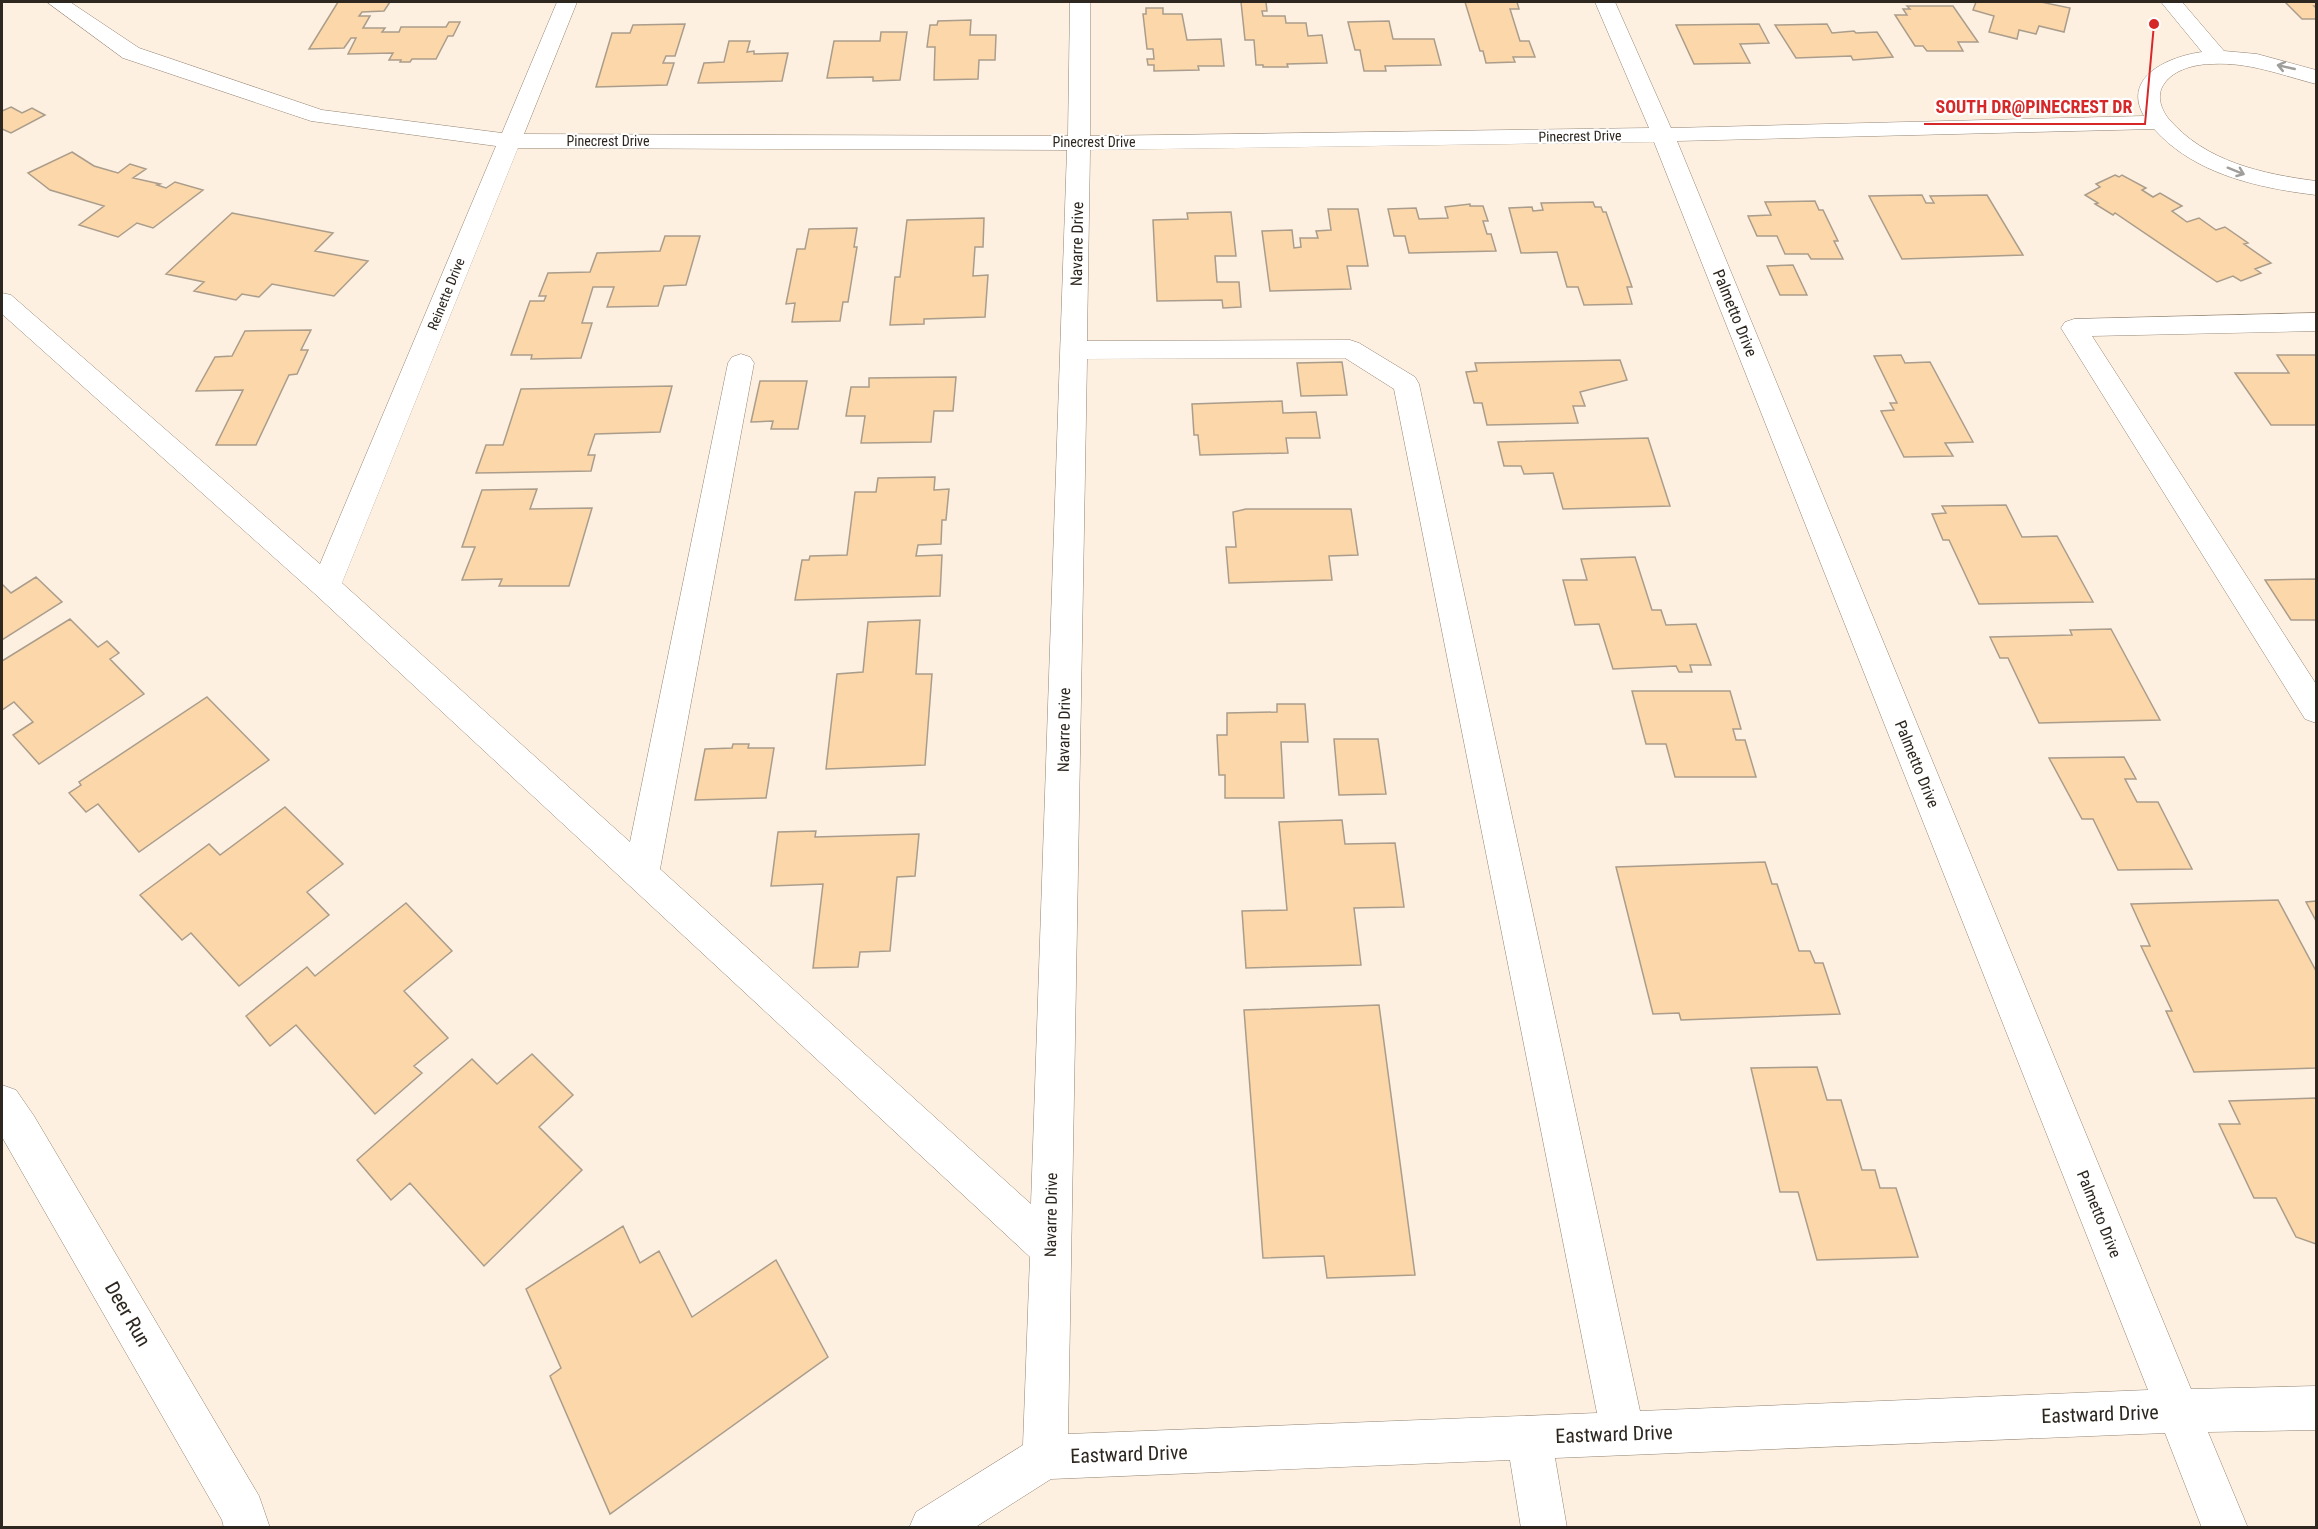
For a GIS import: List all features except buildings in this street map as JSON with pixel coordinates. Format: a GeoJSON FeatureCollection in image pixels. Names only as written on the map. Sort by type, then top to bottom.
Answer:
{"type":"FeatureCollection","features":[{"type":"Feature","properties":{"kind":"street","name":"Pinecrest Drive"},"geometry":{"type":"LineString","coordinates":[[57,2],[131,53],[319,116],[509,141],[1079,143],[1663,135],[2160,122]]}},
{"type":"Feature","properties":{"kind":"street","name":"Reinette Drive"},"geometry":{"type":"LineString","coordinates":[[326,585],[567,2]]}},
{"type":"Feature","properties":{"kind":"street","name":"Navarre Drive"},"geometry":{"type":"LineString","coordinates":[[1045,1458],[1079,143],[1080,2]]}},
{"type":"Feature","properties":{"kind":"street","name":"Palmetto Drive"},"geometry":{"type":"LineString","coordinates":[[1605,2],[1663,135],[2225,1527]]}},
{"type":"Feature","properties":{"kind":"street"},"geometry":{"type":"LineString","coordinates":[[2171,2],[2218,57]]}},
{"type":"Feature","properties":{"kind":"street"},"geometry":{"type":"LineString","coordinates":[[2316,77],[2294,68],[2255,60],[2218,57],[2187,61],[2164,70],[2151,84],[2149,102],[2160,122],[2181,142],[2211,161],[2248,176],[2287,185],[2316,188]]}},
{"type":"Feature","properties":{"kind":"street"},"geometry":{"type":"LineString","coordinates":[[2,301],[326,585],[1051,1249]]}},
{"type":"Feature","properties":{"kind":"street"},"geometry":{"type":"LineString","coordinates":[[2316,322],[2074,328],[2316,710]]}},
{"type":"Feature","properties":{"kind":"street"},"geometry":{"type":"LineString","coordinates":[[1074,350],[1350,349],[1406,384],[1623,1434]]}},
{"type":"Feature","properties":{"kind":"street"},"geometry":{"type":"LineString","coordinates":[[641,875],[741,363]]}},
{"type":"Feature","properties":{"kind":"street","name":"Deer Run"},"geometry":{"type":"LineString","coordinates":[[2,1104],[21,1130],[237,1501],[247,1527]]}},
{"type":"Feature","properties":{"kind":"street","name":"Eastward Drive"},"geometry":{"type":"LineString","coordinates":[[932,1527],[1045,1458],[2178,1411],[2316,1408]]}},
{"type":"Feature","properties":{"kind":"street"},"geometry":{"type":"LineString","coordinates":[[1529,1438],[1544,1527]]}},
{"type":"Feature","properties":{"kind":"place","name":"SOUTH DR@PINECREST DR"},"geometry":{"type":"Point","coordinates":[2154,24]}}]}
